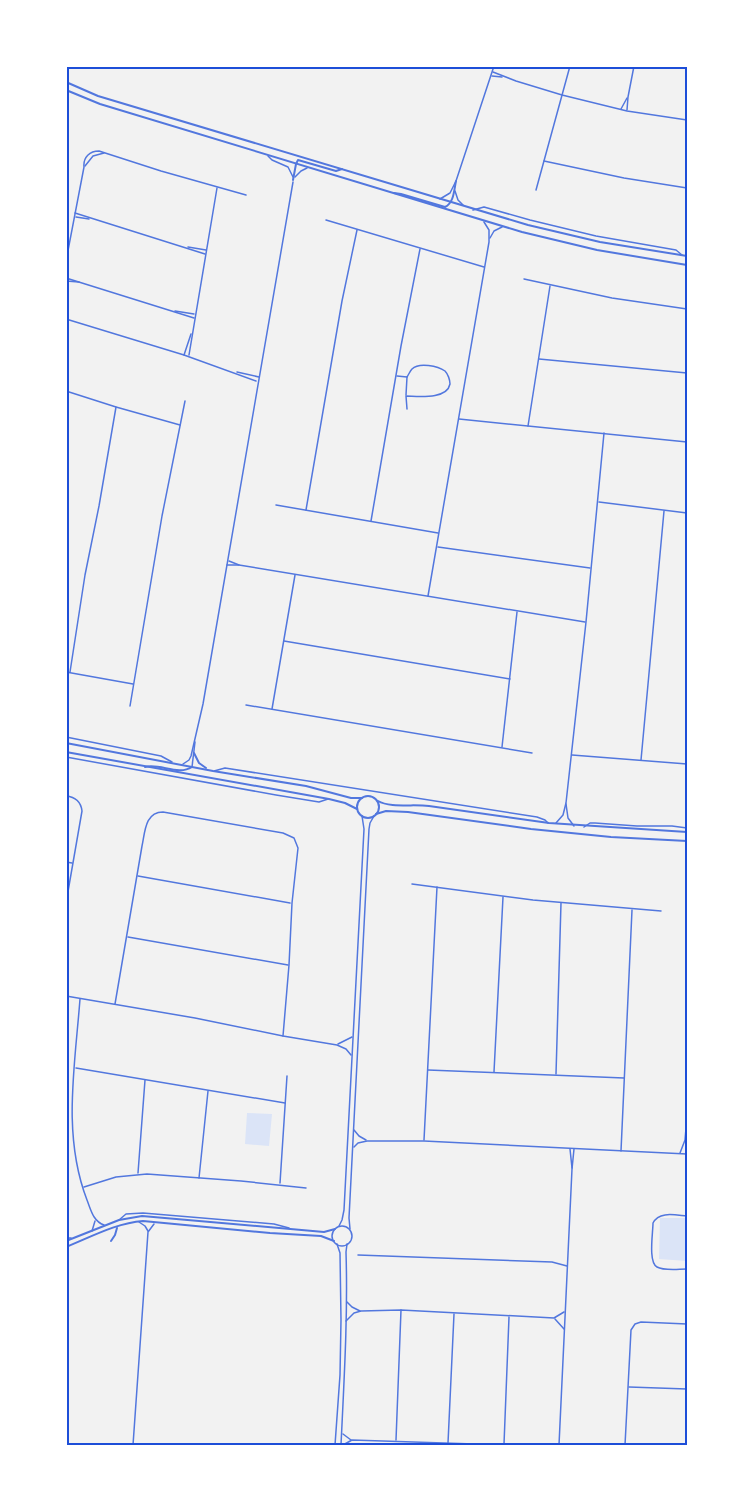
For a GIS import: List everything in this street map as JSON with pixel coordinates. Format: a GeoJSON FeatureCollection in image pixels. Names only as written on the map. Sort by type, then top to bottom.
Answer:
{"type":"FeatureCollection","features":[{"type":"Feature","properties":{"kind":"street"},"geometry":{"type":"LineString","coordinates":[[391,194],[401,194],[444,207],[448,206],[494,66]]}},
{"type":"Feature","properties":{"kind":"street"},"geometry":{"type":"LineString","coordinates":[[536,190],[570,66]]}},
{"type":"Feature","properties":{"kind":"street"},"geometry":{"type":"LineString","coordinates":[[627,111],[634,66]]}},
{"type":"Feature","properties":{"kind":"street"},"geometry":{"type":"LineString","coordinates":[[492,72],[501,74],[503,77]]}},
{"type":"Feature","properties":{"kind":"street"},"geometry":{"type":"LineString","coordinates":[[491,76],[503,77],[627,111],[687,120]]}},
{"type":"Feature","properties":{"kind":"street"},"geometry":{"type":"LineString","coordinates":[[66,82],[98,96],[473,210],[584,239],[687,256]]}},
{"type":"Feature","properties":{"kind":"street"},"geometry":{"type":"LineString","coordinates":[[66,90],[103,105],[503,227],[597,250],[687,265]]}},
{"type":"Feature","properties":{"kind":"street"},"geometry":{"type":"LineString","coordinates":[[621,109],[628,97]]}},
{"type":"Feature","properties":{"kind":"street"},"geometry":{"type":"LineString","coordinates":[[66,261],[85,160],[91,153],[99,151],[246,195]]}},
{"type":"Feature","properties":{"kind":"street"},"geometry":{"type":"LineString","coordinates":[[84,167],[93,156],[104,153]]}},
{"type":"Feature","properties":{"kind":"street"},"geometry":{"type":"LineString","coordinates":[[268,155],[272,160],[288,166],[293,180]]}},
{"type":"Feature","properties":{"kind":"street"},"geometry":{"type":"LineString","coordinates":[[182,765],[189,760],[195,741],[296,164],[298,160],[301,160],[336,171],[342,169]]}},
{"type":"Feature","properties":{"kind":"street"},"geometry":{"type":"LineString","coordinates":[[544,161],[624,178],[687,188]]}},
{"type":"Feature","properties":{"kind":"street"},"geometry":{"type":"LineString","coordinates":[[293,180],[299,172],[308,168]]}},
{"type":"Feature","properties":{"kind":"street"},"geometry":{"type":"LineString","coordinates":[[439,199],[449,194],[456,181]]}},
{"type":"Feature","properties":{"kind":"street"},"geometry":{"type":"LineString","coordinates":[[456,181],[457,197],[464,207]]}},
{"type":"Feature","properties":{"kind":"street"},"geometry":{"type":"LineString","coordinates":[[189,356],[217,187]]}},
{"type":"Feature","properties":{"kind":"street"},"geometry":{"type":"LineString","coordinates":[[473,210],[484,207],[596,236],[675,250],[683,256]]}},
{"type":"Feature","properties":{"kind":"street"},"geometry":{"type":"LineString","coordinates":[[75,215],[206,254]]}},
{"type":"Feature","properties":{"kind":"street"},"geometry":{"type":"LineString","coordinates":[[326,220],[485,267]]}},
{"type":"Feature","properties":{"kind":"street"},"geometry":{"type":"LineString","coordinates":[[428,596],[489,242],[489,230],[484,221]]}},
{"type":"Feature","properties":{"kind":"street"},"geometry":{"type":"LineString","coordinates":[[489,242],[494,231],[503,227]]}},
{"type":"Feature","properties":{"kind":"street"},"geometry":{"type":"LineString","coordinates":[[306,510],[342,301],[357,230]]}},
{"type":"Feature","properties":{"kind":"street"},"geometry":{"type":"LineString","coordinates":[[184,247],[206,250]]}},
{"type":"Feature","properties":{"kind":"street"},"geometry":{"type":"LineString","coordinates":[[371,521],[420,249]]}},
{"type":"Feature","properties":{"kind":"street"},"geometry":{"type":"LineString","coordinates":[[66,279],[195,318]]}},
{"type":"Feature","properties":{"kind":"street"},"geometry":{"type":"LineString","coordinates":[[524,279],[633,302],[687,309]]}},
{"type":"Feature","properties":{"kind":"street"},"geometry":{"type":"LineString","coordinates":[[528,426],[550,285]]}},
{"type":"Feature","properties":{"kind":"street"},"geometry":{"type":"LineString","coordinates":[[172,310],[195,314]]}},
{"type":"Feature","properties":{"kind":"street"},"geometry":{"type":"LineString","coordinates":[[66,319],[189,356],[258,381]]}},
{"type":"Feature","properties":{"kind":"street"},"geometry":{"type":"LineString","coordinates":[[184,355],[193,330]]}},
{"type":"Feature","properties":{"kind":"street"},"geometry":{"type":"LineString","coordinates":[[539,359],[687,373]]}},
{"type":"Feature","properties":{"kind":"street"},"geometry":{"type":"LineString","coordinates":[[406,396],[423,397],[447,390],[450,383],[449,377],[445,371],[426,365],[412,368],[407,377],[406,396],[407,409]]}},
{"type":"Feature","properties":{"kind":"street"},"geometry":{"type":"LineString","coordinates":[[233,372],[259,377]]}},
{"type":"Feature","properties":{"kind":"street"},"geometry":{"type":"LineString","coordinates":[[396,376],[407,377]]}},
{"type":"Feature","properties":{"kind":"street"},"geometry":{"type":"LineString","coordinates":[[66,391],[116,408],[180,425]]}},
{"type":"Feature","properties":{"kind":"street"},"geometry":{"type":"LineString","coordinates":[[130,706],[162,516],[185,401]]}},
{"type":"Feature","properties":{"kind":"street"},"geometry":{"type":"LineString","coordinates":[[70,672],[85,574],[116,408]]}},
{"type":"Feature","properties":{"kind":"street"},"geometry":{"type":"LineString","coordinates":[[459,419],[687,442]]}},
{"type":"Feature","properties":{"kind":"street"},"geometry":{"type":"LineString","coordinates":[[555,824],[561,818],[566,803],[604,433]]}},
{"type":"Feature","properties":{"kind":"street"},"geometry":{"type":"LineString","coordinates":[[598,502],[687,513]]}},
{"type":"Feature","properties":{"kind":"street"},"geometry":{"type":"LineString","coordinates":[[276,505],[439,533]]}},
{"type":"Feature","properties":{"kind":"street"},"geometry":{"type":"LineString","coordinates":[[641,760],[663,511]]}},
{"type":"Feature","properties":{"kind":"street"},"geometry":{"type":"LineString","coordinates":[[437,547],[591,568]]}},
{"type":"Feature","properties":{"kind":"street"},"geometry":{"type":"LineString","coordinates":[[227,561],[239,565]]}},
{"type":"Feature","properties":{"kind":"street"},"geometry":{"type":"LineString","coordinates":[[227,565],[296,574],[586,622]]}},
{"type":"Feature","properties":{"kind":"street"},"geometry":{"type":"LineString","coordinates":[[272,710],[296,574]]}},
{"type":"Feature","properties":{"kind":"street"},"geometry":{"type":"LineString","coordinates":[[502,748],[517,611]]}},
{"type":"Feature","properties":{"kind":"street"},"geometry":{"type":"LineString","coordinates":[[284,642],[510,679]]}},
{"type":"Feature","properties":{"kind":"street"},"geometry":{"type":"LineString","coordinates":[[66,672],[134,684]]}},
{"type":"Feature","properties":{"kind":"street"},"geometry":{"type":"LineString","coordinates":[[246,705],[532,753]]}},
{"type":"Feature","properties":{"kind":"street"},"geometry":{"type":"LineString","coordinates":[[66,737],[161,756],[175,764]]}},
{"type":"Feature","properties":{"kind":"street"},"geometry":{"type":"LineString","coordinates":[[192,767],[195,741]]}},
{"type":"Feature","properties":{"kind":"street"},"geometry":{"type":"LineString","coordinates":[[66,743],[306,786],[351,798],[369,796],[387,805],[429,806],[574,826],[687,830]]}},
{"type":"Feature","properties":{"kind":"street"},"geometry":{"type":"LineString","coordinates":[[66,752],[329,799],[357,809],[362,816],[364,826],[344,1210],[342,1220],[333,1233],[339,1250],[341,1320],[335,1445]]}},
{"type":"Feature","properties":{"kind":"street"},"geometry":{"type":"LineString","coordinates":[[194,753],[208,770]]}},
{"type":"Feature","properties":{"kind":"street"},"geometry":{"type":"LineString","coordinates":[[571,755],[687,764]]}},
{"type":"Feature","properties":{"kind":"street"},"geometry":{"type":"LineString","coordinates":[[66,756],[276,795],[319,802],[329,799]]}},
{"type":"Feature","properties":{"kind":"street"},"geometry":{"type":"LineString","coordinates":[[145,767],[153,766],[184,771],[192,767]]}},
{"type":"Feature","properties":{"kind":"street"},"geometry":{"type":"LineString","coordinates":[[213,771],[225,768],[429,799],[466,807],[537,817],[549,823]]}},
{"type":"Feature","properties":{"kind":"street"},"geometry":{"type":"LineString","coordinates":[[66,796],[80,802],[82,811],[66,903]]}},
{"type":"Feature","properties":{"kind":"street"},"geometry":{"type":"LineString","coordinates":[[357,809],[357,804],[362,798]]}},
{"type":"Feature","properties":{"kind":"street"},"geometry":{"type":"LineString","coordinates":[[337,1244],[347,1244],[351,1241],[352,1236],[349,1218],[369,829],[379,809],[378,801]]}},
{"type":"Feature","properties":{"kind":"street"},"geometry":{"type":"LineString","coordinates":[[566,803],[568,818],[574,826]]}},
{"type":"Feature","properties":{"kind":"street"},"geometry":{"type":"LineString","coordinates":[[362,816],[369,818],[389,811],[408,812],[531,829],[687,841]]}},
{"type":"Feature","properties":{"kind":"street"},"geometry":{"type":"LineString","coordinates":[[115,1004],[147,823],[151,816],[163,812],[284,833],[294,838],[298,848],[283,1036]]}},
{"type":"Feature","properties":{"kind":"street"},"geometry":{"type":"LineString","coordinates":[[66,862],[73,863]]}},
{"type":"Feature","properties":{"kind":"street"},"geometry":{"type":"LineString","coordinates":[[137,876],[292,903]]}},
{"type":"Feature","properties":{"kind":"street"},"geometry":{"type":"LineString","coordinates":[[412,884],[561,903],[661,911]]}},
{"type":"Feature","properties":{"kind":"street"},"geometry":{"type":"LineString","coordinates":[[424,1141],[437,887]]}},
{"type":"Feature","properties":{"kind":"street"},"geometry":{"type":"LineString","coordinates":[[494,1072],[503,896]]}},
{"type":"Feature","properties":{"kind":"street"},"geometry":{"type":"LineString","coordinates":[[556,1075],[561,903]]}},
{"type":"Feature","properties":{"kind":"street"},"geometry":{"type":"LineString","coordinates":[[621,1151],[632,909]]}},
{"type":"Feature","properties":{"kind":"street"},"geometry":{"type":"LineString","coordinates":[[127,936],[289,965]]}},
{"type":"Feature","properties":{"kind":"street"},"geometry":{"type":"LineString","coordinates":[[66,996],[337,1045],[346,1049],[352,1057]]}},
{"type":"Feature","properties":{"kind":"street"},"geometry":{"type":"LineString","coordinates":[[80,998],[72,1108],[74,1154],[95,1220],[104,1226]]}},
{"type":"Feature","properties":{"kind":"street"},"geometry":{"type":"LineString","coordinates":[[337,1045],[353,1036]]}},
{"type":"Feature","properties":{"kind":"street"},"geometry":{"type":"LineString","coordinates":[[75,1068],[285,1103]]}},
{"type":"Feature","properties":{"kind":"street"},"geometry":{"type":"LineString","coordinates":[[428,1070],[624,1078]]}},
{"type":"Feature","properties":{"kind":"street"},"geometry":{"type":"LineString","coordinates":[[280,1185],[287,1076]]}},
{"type":"Feature","properties":{"kind":"street"},"geometry":{"type":"LineString","coordinates":[[138,1174],[145,1079]]}},
{"type":"Feature","properties":{"kind":"street"},"geometry":{"type":"LineString","coordinates":[[199,1178],[208,1090]]}},
{"type":"Feature","properties":{"kind":"street"},"geometry":{"type":"LineString","coordinates":[[66,1108],[72,1108]]}},
{"type":"Feature","properties":{"kind":"street"},"geometry":{"type":"LineString","coordinates":[[687,1116],[687,1145]]}},
{"type":"Feature","properties":{"kind":"street"},"geometry":{"type":"LineString","coordinates":[[354,1130],[367,1140]]}},
{"type":"Feature","properties":{"kind":"street"},"geometry":{"type":"LineString","coordinates":[[680,1153],[686,1136]]}},
{"type":"Feature","properties":{"kind":"street"},"geometry":{"type":"LineString","coordinates":[[353,1149],[358,1143],[367,1140],[687,1154]]}},
{"type":"Feature","properties":{"kind":"street"},"geometry":{"type":"LineString","coordinates":[[570,1148],[572,1168]]}},
{"type":"Feature","properties":{"kind":"street"},"geometry":{"type":"LineString","coordinates":[[559,1445],[574,1148]]}},
{"type":"Feature","properties":{"kind":"street"},"geometry":{"type":"LineString","coordinates":[[83,1188],[116,1177],[138,1174],[306,1188]]}},
{"type":"Feature","properties":{"kind":"street"},"geometry":{"type":"LineString","coordinates":[[687,1216],[661,1215],[656,1218],[653,1223],[651,1258],[653,1264],[658,1268],[687,1269]]}},
{"type":"Feature","properties":{"kind":"street"},"geometry":{"type":"LineString","coordinates":[[66,1239],[119,1220],[148,1216],[324,1232],[346,1226],[350,1229]]}},
{"type":"Feature","properties":{"kind":"street"},"geometry":{"type":"LineString","coordinates":[[92,1231],[95,1220]]}},
{"type":"Feature","properties":{"kind":"street"},"geometry":{"type":"LineString","coordinates":[[66,1246],[117,1226],[138,1222],[321,1236],[334,1240]]}},
{"type":"Feature","properties":{"kind":"street"},"geometry":{"type":"LineString","coordinates":[[138,1222],[145,1226],[148,1232]]}},
{"type":"Feature","properties":{"kind":"street"},"geometry":{"type":"LineString","coordinates":[[133,1445],[148,1232],[158,1222]]}},
{"type":"Feature","properties":{"kind":"street"},"geometry":{"type":"LineString","coordinates":[[111,1241],[117,1226]]}},
{"type":"Feature","properties":{"kind":"street"},"geometry":{"type":"LineString","coordinates":[[347,1244],[342,1445],[351,1440]]}},
{"type":"Feature","properties":{"kind":"street"},"geometry":{"type":"LineString","coordinates":[[358,1255],[552,1262],[567,1267]]}},
{"type":"Feature","properties":{"kind":"street"},"geometry":{"type":"LineString","coordinates":[[347,1302],[361,1311],[401,1310],[554,1318],[565,1311]]}},
{"type":"Feature","properties":{"kind":"street"},"geometry":{"type":"LineString","coordinates":[[396,1441],[401,1310]]}},
{"type":"Feature","properties":{"kind":"street"},"geometry":{"type":"LineString","coordinates":[[346,1321],[351,1315],[361,1311]]}},
{"type":"Feature","properties":{"kind":"street"},"geometry":{"type":"LineString","coordinates":[[448,1443],[454,1313]]}},
{"type":"Feature","properties":{"kind":"street"},"geometry":{"type":"LineString","coordinates":[[341,1432],[351,1440],[504,1445],[509,1316]]}},
{"type":"Feature","properties":{"kind":"street"},"geometry":{"type":"LineString","coordinates":[[554,1318],[564,1329]]}},
{"type":"Feature","properties":{"kind":"street"},"geometry":{"type":"LineString","coordinates":[[625,1445],[630,1333],[635,1324],[641,1322],[687,1324]]}},
{"type":"Feature","properties":{"kind":"street"},"geometry":{"type":"LineString","coordinates":[[628,1387],[687,1389]]}},
{"type":"Feature","properties":{"kind":"shaded area"},"geometry":{"type":"Polygon","coordinates":[[[247,1113],[272,1114],[269,1146],[245,1144],[247,1113]]]}},
{"type":"Feature","properties":{"kind":"shaded area"},"geometry":{"type":"Polygon","coordinates":[[[660,1218],[687,1218],[687,1261],[659,1259],[660,1218]]]}}]}
